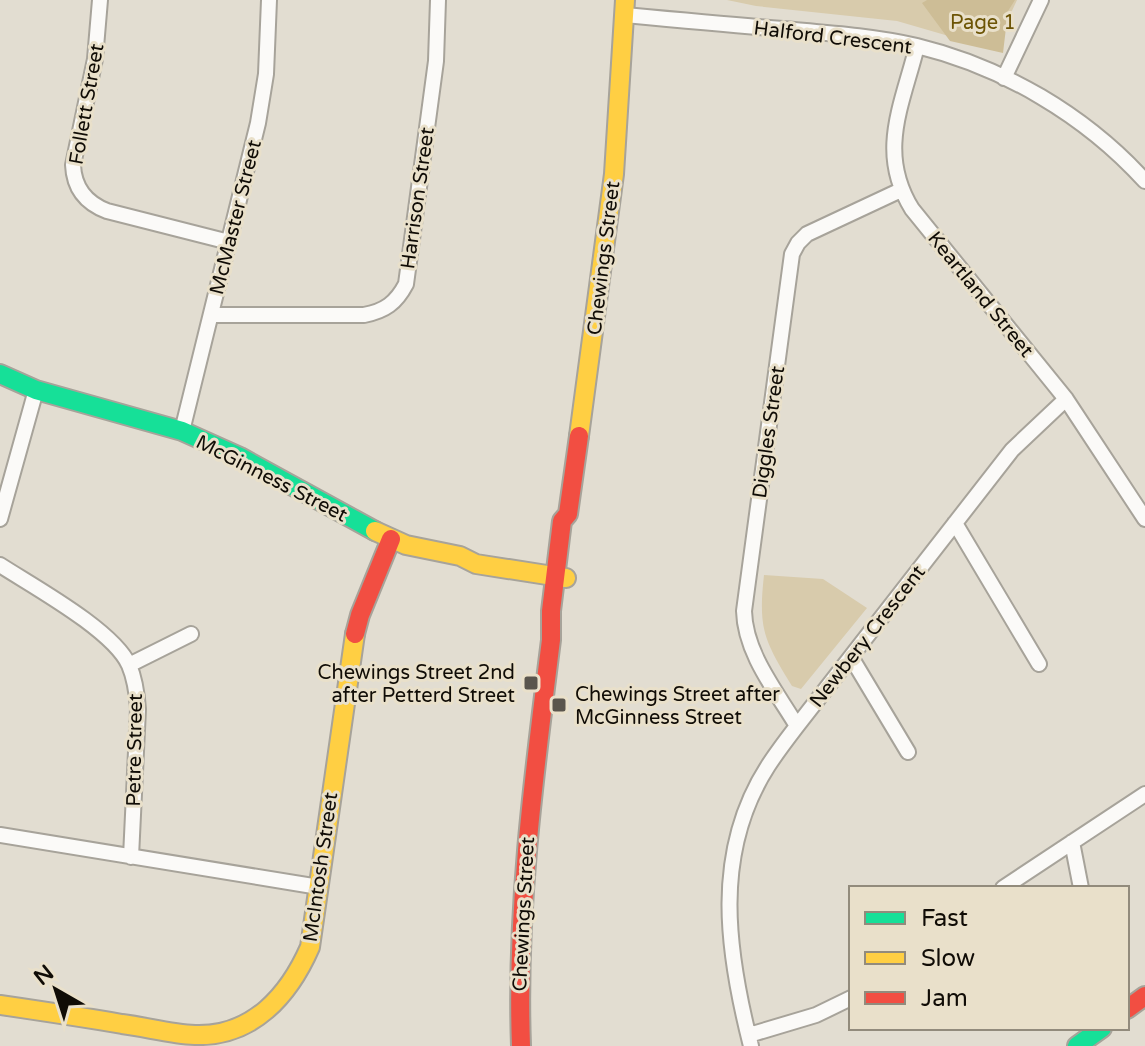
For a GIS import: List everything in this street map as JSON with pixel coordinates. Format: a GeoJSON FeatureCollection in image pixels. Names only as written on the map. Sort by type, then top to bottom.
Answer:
{"type":"FeatureCollection","features":[{"type":"Feature","properties":{"kind":"street","name":"Follett Street"},"geometry":{"type":"LineString","coordinates":[[100,0],[95,59],[73,165],[76,183],[82,194],[96,207],[229,242]]}},
{"type":"Feature","properties":{"kind":"street","name":"McMaster Street"},"geometry":{"type":"LineString","coordinates":[[182,431],[258,123],[266,74],[269,0]]}},
{"type":"Feature","properties":{"kind":"street","name":"Harrison Street"},"geometry":{"type":"LineString","coordinates":[[211,315],[364,315],[380,312],[398,298],[406,284],[436,61],[438,0]]}},
{"type":"Feature","properties":{"kind":"street"},"geometry":{"type":"LineString","coordinates":[[1004,78],[1041,0]]}},
{"type":"Feature","properties":{"kind":"street","name":"Halford Crescent"},"geometry":{"type":"LineString","coordinates":[[625,8],[868,37],[917,46],[1004,78],[1037,95],[1117,152],[1145,181]]}},
{"type":"Feature","properties":{"kind":"street","name":"Chewings Street"},"geometry":{"type":"LineString","coordinates":[[521,1046],[518,1003],[520,908],[527,829],[551,640],[561,613],[562,521],[568,514],[614,174],[625,8]]}},
{"type":"Feature","properties":{"kind":"street","name":"Keartland Street"},"geometry":{"type":"LineString","coordinates":[[917,46],[893,142],[893,161],[901,190],[912,209],[1066,399],[1145,519]]}},
{"type":"Feature","properties":{"kind":"street","name":"Diggles Street"},"geometry":{"type":"LineString","coordinates":[[797,726],[755,656],[748,640],[744,611],[792,254],[807,234],[901,190]]}},
{"type":"Feature","properties":{"kind":"street","name":"McGinness Street"},"geometry":{"type":"LineString","coordinates":[[0,374],[36,390]]}},
{"type":"Feature","properties":{"kind":"street","name":"McGinness Street"},"geometry":{"type":"LineString","coordinates":[[0,389],[36,390],[182,431],[240,457],[391,539],[436,553],[460,556],[478,552],[561,571]]}},
{"type":"Feature","properties":{"kind":"street"},"geometry":{"type":"LineString","coordinates":[[0,519],[36,390]]}},
{"type":"Feature","properties":{"kind":"street","name":"Newbery Crescent"},"geometry":{"type":"LineString","coordinates":[[750,1041],[736,986],[730,943],[730,880],[737,840],[750,802],[767,767],[1012,450],[1066,399]]}},
{"type":"Feature","properties":{"kind":"street"},"geometry":{"type":"LineString","coordinates":[[955,523],[1039,664]]}},
{"type":"Feature","properties":{"kind":"street","name":"McIntosh Street"},"geometry":{"type":"LineString","coordinates":[[0,1005],[196,1041],[247,1024],[268,1011],[286,993],[310,947],[352,645],[360,615],[391,539]]}},
{"type":"Feature","properties":{"kind":"street","name":"Petre Street"},"geometry":{"type":"LineString","coordinates":[[0,565],[105,635],[129,665],[137,691],[138,709],[131,857]]}},
{"type":"Feature","properties":{"kind":"street"},"geometry":{"type":"LineString","coordinates":[[129,665],[191,634]]}},
{"type":"Feature","properties":{"kind":"street"},"geometry":{"type":"LineString","coordinates":[[851,657],[908,752]]}},
{"type":"Feature","properties":{"kind":"street"},"geometry":{"type":"LineString","coordinates":[[1006,886],[1145,794]]}},
{"type":"Feature","properties":{"kind":"street"},"geometry":{"type":"LineString","coordinates":[[0,835],[319,887]]}},
{"type":"Feature","properties":{"kind":"street"},"geometry":{"type":"LineString","coordinates":[[1072,842],[1081,886]]}},
{"type":"Feature","properties":{"kind":"street"},"geometry":{"type":"LineString","coordinates":[[750,1041],[849,999]]}},
{"type":"Feature","properties":{"kind":"street"},"geometry":{"type":"LineString","coordinates":[[1077,1046],[1099,1030]]}},
{"type":"Feature","properties":{"kind":"green space","name":"Page 1"},"geometry":{"type":"Polygon","coordinates":[[[727,0],[1017,0],[997,43],[990,48],[897,21],[727,0]]]}},
{"type":"Feature","properties":{"kind":"green space"},"geometry":{"type":"Polygon","coordinates":[[[927,0],[1015,0],[1008,11],[1003,53],[950,41],[922,3],[927,0]]]}},
{"type":"Feature","properties":{"kind":"green space"},"geometry":{"type":"Polygon","coordinates":[[[764,575],[823,579],[867,608],[801,689],[792,686],[765,634],[762,609],[764,575]]]}},
{"type":"Feature","properties":{"kind":"traffic: fast"},"geometry":{"type":"LineString","coordinates":[[0,374],[36,390],[182,431],[240,457],[375,531]]}},
{"type":"Feature","properties":{"kind":"traffic: fast"},"geometry":{"type":"LineString","coordinates":[[1077,1046],[1099,1030]]}},
{"type":"Feature","properties":{"kind":"traffic: slow"},"geometry":{"type":"LineString","coordinates":[[579,436],[614,174],[625,0]]}},
{"type":"Feature","properties":{"kind":"traffic: slow"},"geometry":{"type":"LineString","coordinates":[[375,531],[406,545],[460,556],[476,564],[566,578]]}},
{"type":"Feature","properties":{"kind":"traffic: slow"},"geometry":{"type":"LineString","coordinates":[[0,1005],[195,1035],[234,1029],[251,1021],[280,996],[310,947],[355,634]]}},
{"type":"Feature","properties":{"kind":"traffic: jam"},"geometry":{"type":"LineString","coordinates":[[521,1046],[521,944],[528,842],[562,521],[568,514],[579,436]]}},
{"type":"Feature","properties":{"kind":"traffic: jam"},"geometry":{"type":"LineString","coordinates":[[355,634],[391,539]]}},
{"type":"Feature","properties":{"kind":"traffic: jam"},"geometry":{"type":"LineString","coordinates":[[1129,1008],[1145,996]]}},
{"type":"Feature","properties":{"kind":"place","name":"Chewings Street 2nd after Petterd Street"},"geometry":{"type":"Point","coordinates":[531,683]}},
{"type":"Feature","properties":{"kind":"place","name":"Chewings Street after McGinness Street"},"geometry":{"type":"Point","coordinates":[559,705]}}]}
